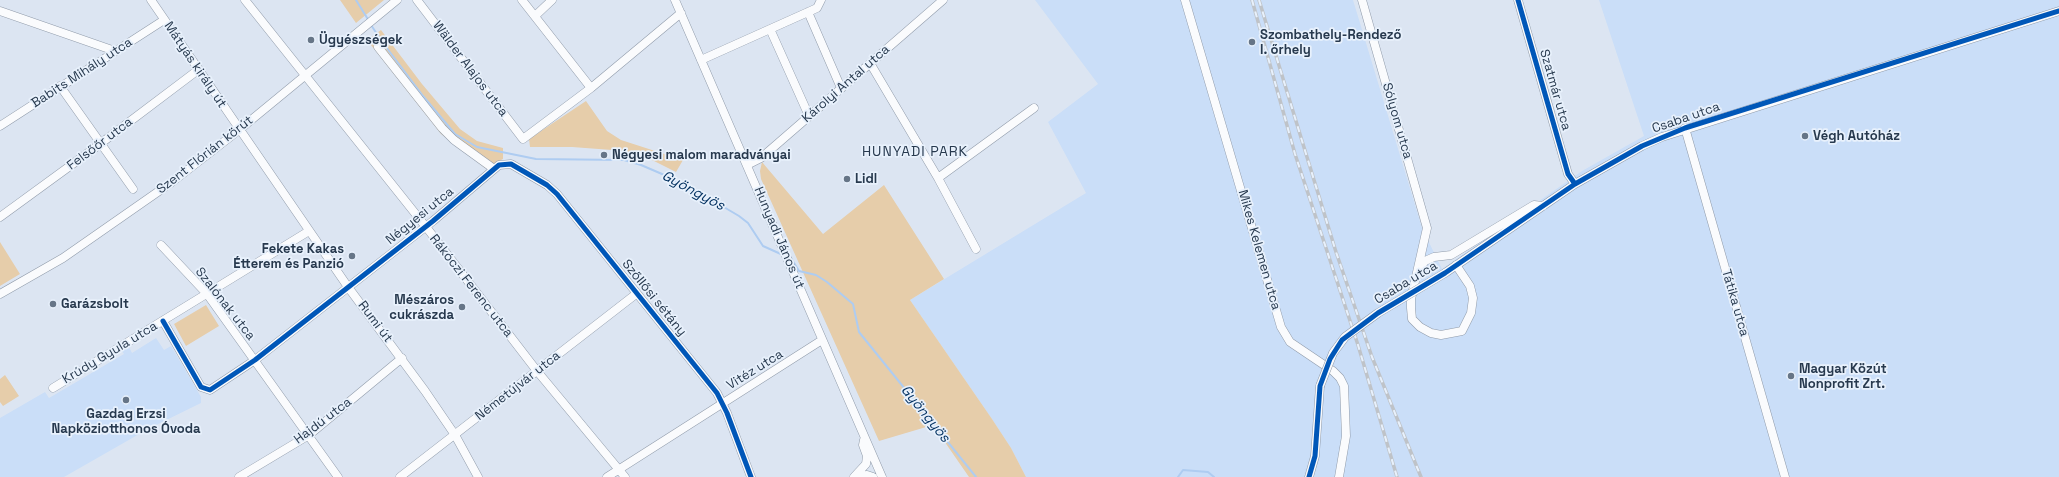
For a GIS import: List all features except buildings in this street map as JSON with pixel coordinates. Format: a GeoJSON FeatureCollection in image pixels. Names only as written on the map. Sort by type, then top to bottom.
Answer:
{"type":"FeatureCollection","features":[{"type":"Feature","properties":{"kind":"street","name":"Mátyás király út"},"geometry":{"type":"LineString","coordinates":[[151,0],[239,130]]}},
{"type":"Feature","properties":{"kind":"street","name":"Rákóczi Ferenc utca"},"geometry":{"type":"LineString","coordinates":[[245,0],[425,226],[537,371],[624,477]]}},
{"type":"Feature","properties":{"kind":"street","name":"Szent Flórián körút"},"geometry":{"type":"LineString","coordinates":[[0,294],[78,248],[160,190],[239,130],[397,0]]}},
{"type":"Feature","properties":{"kind":"street","name":"Wälder Alajos utca"},"geometry":{"type":"LineString","coordinates":[[417,0],[523,139],[591,88]]}},
{"type":"Feature","properties":{"kind":"street"},"geometry":{"type":"LineString","coordinates":[[522,0],[591,88],[681,13]]}},
{"type":"Feature","properties":{"kind":"street"},"geometry":{"type":"LineString","coordinates":[[535,16],[552,0]]}},
{"type":"Feature","properties":{"kind":"street","name":"Hunyadi János út"},"geometry":{"type":"LineString","coordinates":[[675,0],[882,477]]}},
{"type":"Feature","properties":{"kind":"street"},"geometry":{"type":"LineString","coordinates":[[701,60],[817,8],[821,0]]}},
{"type":"Feature","properties":{"kind":"street","name":"Károlyi Antal utca"},"geometry":{"type":"LineString","coordinates":[[747,165],[761,158],[944,0]]}},
{"type":"Feature","properties":{"kind":"street","name":"Mikes Kelemen utca"},"geometry":{"type":"LineString","coordinates":[[1185,0],[1281,327],[1290,342],[1333,371],[1340,378],[1344,386],[1346,436],[1339,477]]}},
{"type":"Feature","properties":{"kind":"street","name":"Sólyom utca"},"geometry":{"type":"LineString","coordinates":[[1362,0],[1427,228],[1425,243],[1411,299],[1412,319],[1420,327],[1431,333],[1441,335],[1462,331],[1471,313],[1473,298],[1470,286],[1456,265]]}},
{"type":"Feature","properties":{"kind":"street","name":"Szatmár utca"},"geometry":{"type":"LineString","coordinates":[[1518,0],[1568,174],[1575,184]]}},
{"type":"Feature","properties":{"kind":"street"},"geometry":{"type":"LineString","coordinates":[[0,11],[115,51]]}},
{"type":"Feature","properties":{"kind":"street","name":"Csaba utca"},"geometry":{"type":"LineString","coordinates":[[1309,477],[1315,456],[1320,386],[1330,360],[1339,343],[1378,313],[1445,273],[1575,184],[1642,146],[1685,128],[2059,11]]}},
{"type":"Feature","properties":{"kind":"street"},"geometry":{"type":"LineString","coordinates":[[808,12],[842,88]]}},
{"type":"Feature","properties":{"kind":"street","name":"Babits Mihály utca"},"geometry":{"type":"LineString","coordinates":[[0,126],[164,20]]}},
{"type":"Feature","properties":{"kind":"street"},"geometry":{"type":"LineString","coordinates":[[770,29],[809,116]]}},
{"type":"Feature","properties":{"kind":"street"},"geometry":{"type":"LineString","coordinates":[[378,47],[442,128],[454,140],[494,170]]}},
{"type":"Feature","properties":{"kind":"street"},"geometry":{"type":"LineString","coordinates":[[870,63],[938,178],[976,249]]}},
{"type":"Feature","properties":{"kind":"street","name":"Felsőőr utca"},"geometry":{"type":"LineString","coordinates":[[0,217],[198,70]]}},
{"type":"Feature","properties":{"kind":"street"},"geometry":{"type":"LineString","coordinates":[[60,86],[133,189]]}},
{"type":"Feature","properties":{"kind":"street"},"geometry":{"type":"LineString","coordinates":[[938,178],[1034,108]]}},
{"type":"Feature","properties":{"kind":"street","name":"Tátika utca"},"geometry":{"type":"LineString","coordinates":[[1685,128],[1785,477]]}},
{"type":"Feature","properties":{"kind":"street","name":"Rumi út"},"geometry":{"type":"LineString","coordinates":[[239,130],[348,287],[402,358],[455,435],[478,477]]}},
{"type":"Feature","properties":{"kind":"street","name":"Négyesi utca"},"geometry":{"type":"LineString","coordinates":[[163,321],[200,386],[204,389],[210,390],[255,360],[425,226],[499,165],[505,163]]}},
{"type":"Feature","properties":{"kind":"street","name":"Szőllősi sétány"},"geometry":{"type":"LineString","coordinates":[[505,163],[515,165],[557,194],[716,393],[723,403],[751,477]]}},
{"type":"Feature","properties":{"kind":"street","name":"Csaba utca"},"geometry":{"type":"LineString","coordinates":[[1425,243],[1431,252],[1443,256],[1451,255],[1534,205],[1542,206]]}},
{"type":"Feature","properties":{"kind":"street","name":"Krúdy Gyula utca"},"geometry":{"type":"LineString","coordinates":[[53,388],[309,231]]}},
{"type":"Feature","properties":{"kind":"street","name":"Szalónak utca"},"geometry":{"type":"LineString","coordinates":[[161,245],[207,294],[338,477]]}},
{"type":"Feature","properties":{"kind":"street"},"geometry":{"type":"LineString","coordinates":[[1418,270],[1425,262],[1443,256]]}},
{"type":"Feature","properties":{"kind":"street","name":"Németújvár utca"},"geometry":{"type":"LineString","coordinates":[[400,477],[636,294]]}},
{"type":"Feature","properties":{"kind":"street","name":"Vitéz utca"},"geometry":{"type":"LineString","coordinates":[[607,477],[822,340]]}},
{"type":"Feature","properties":{"kind":"street","name":"Hajdú utca"},"geometry":{"type":"LineString","coordinates":[[238,477],[309,435],[402,358]]}},
{"type":"Feature","properties":{"kind":"street"},"geometry":{"type":"LineString","coordinates":[[855,477],[866,464],[867,456],[863,445],[864,435]]}},
{"type":"Feature","properties":{"kind":"street"},"geometry":{"type":"LineString","coordinates":[[855,477],[867,474],[873,477]]}},
{"type":"Feature","properties":{"kind":"shaded area"},"geometry":{"type":"Polygon","coordinates":[[[340,0],[384,0],[356,23],[340,0]]]}},
{"type":"Feature","properties":{"kind":"shaded area"},"geometry":{"type":"Polygon","coordinates":[[[1035,0],[1353,0],[1422,228],[1442,269],[1582,171],[1644,136],[1599,0],[2059,0],[2059,477],[1026,477],[1011,448],[992,419],[910,300],[1086,193],[1048,122],[1098,84],[1035,0]]]}},
{"type":"Feature","properties":{"kind":"shaded area"},"geometry":{"type":"Polygon","coordinates":[[[381,30],[422,84],[460,129],[477,141],[503,148],[503,159],[485,168],[441,134],[367,40],[381,30]]]}},
{"type":"Feature","properties":{"kind":"shaded area"},"geometry":{"type":"Polygon","coordinates":[[[586,101],[607,131],[621,140],[683,160],[676,172],[642,155],[612,150],[572,147],[530,147],[529,139],[586,101]]]}},
{"type":"Feature","properties":{"kind":"shaded area"},"geometry":{"type":"Polygon","coordinates":[[[762,162],[823,234],[884,185],[944,279],[910,300],[992,419],[1011,448],[1026,477],[969,477],[933,425],[879,441],[761,179],[760,171],[762,162]]]}},
{"type":"Feature","properties":{"kind":"shaded area"},"geometry":{"type":"Polygon","coordinates":[[[0,242],[20,274],[0,286],[0,242]]]}},
{"type":"Feature","properties":{"kind":"shaded area"},"geometry":{"type":"Polygon","coordinates":[[[206,305],[219,326],[186,346],[174,324],[206,305]]]}},
{"type":"Feature","properties":{"kind":"shaded area","name":"Gazdag Erzsi Napköziotthonos Óvoda"},"geometry":{"type":"Polygon","coordinates":[[[156,338],[164,350],[171,346],[201,397],[201,403],[148,429],[64,477],[0,477],[0,418],[45,392],[49,398],[124,354],[122,351],[129,347],[132,353],[156,338]]]}},
{"type":"Feature","properties":{"kind":"shaded area"},"geometry":{"type":"Polygon","coordinates":[[[5,375],[19,396],[3,406],[0,402],[0,379],[5,375]]]}},
{"type":"Feature","properties":{"kind":"waterway","name":"Gyöngyös"},"geometry":{"type":"LineString","coordinates":[[356,0],[369,21]]}},
{"type":"Feature","properties":{"kind":"waterway","name":"Gyöngyös"},"geometry":{"type":"LineString","coordinates":[[371,25],[423,96],[455,134],[477,147],[536,159],[624,160],[641,165],[669,177],[704,200],[717,203],[739,216],[748,223],[763,246],[783,255]]}},
{"type":"Feature","properties":{"kind":"waterway","name":"Gyöngyös"},"geometry":{"type":"LineString","coordinates":[[791,258],[799,271],[816,275],[827,282],[853,304],[859,332],[976,477]]}},
{"type":"Feature","properties":{"kind":"waterway","name":"Gyöngyös"},"geometry":{"type":"LineString","coordinates":[[1178,477],[1183,470],[1208,472],[1214,477]]}},
{"type":"Feature","properties":{"kind":"railway"},"geometry":{"type":"LineString","coordinates":[[1252,0],[1295,154],[1358,345],[1397,477]]}},
{"type":"Feature","properties":{"kind":"railway"},"geometry":{"type":"LineString","coordinates":[[1259,0],[1336,252],[1372,357],[1421,477]]}},
{"type":"Feature","properties":{"kind":"cycle path"},"geometry":{"type":"LineString","coordinates":[[1518,0],[1568,174],[1575,184]]}},
{"type":"Feature","properties":{"kind":"cycle path"},"geometry":{"type":"LineString","coordinates":[[1309,477],[1315,456],[1320,386],[1330,359],[1342,340],[1378,313],[1445,273],[1575,184],[1642,146],[1685,128],[2059,11]]}},
{"type":"Feature","properties":{"kind":"cycle path"},"geometry":{"type":"LineString","coordinates":[[163,321],[201,387],[210,390],[255,360],[433,221],[499,165],[511,164],[547,185],[557,194],[717,393],[727,413],[751,477]]}},
{"type":"Feature","properties":{"kind":"place","name":"Ügyészségek"},"geometry":{"type":"Point","coordinates":[311,40]}},
{"type":"Feature","properties":{"kind":"place","name":"Szombathely-Rendező I. őrhely"},"geometry":{"type":"Point","coordinates":[1252,42]}},
{"type":"Feature","properties":{"kind":"place","name":"Végh Autóház"},"geometry":{"type":"Point","coordinates":[1805,136]}},
{"type":"Feature","properties":{"kind":"place","name":"Négyesi malom maradványai"},"geometry":{"type":"Point","coordinates":[604,155]}},
{"type":"Feature","properties":{"kind":"place","name":"Lidl"},"geometry":{"type":"Point","coordinates":[847,179]}},
{"type":"Feature","properties":{"kind":"place","name":"Fekete Kakas Étterem és Panzió"},"geometry":{"type":"Point","coordinates":[352,256]}},
{"type":"Feature","properties":{"kind":"place","name":"Garázsbolt"},"geometry":{"type":"Point","coordinates":[53,304]}},
{"type":"Feature","properties":{"kind":"place","name":"Mészáros cukrászda"},"geometry":{"type":"Point","coordinates":[462,307]}},
{"type":"Feature","properties":{"kind":"place","name":"Magyar Közút Nonprofit Zrt."},"geometry":{"type":"Point","coordinates":[1791,376]}},
{"type":"Feature","properties":{"kind":"place","name":"Gazdag Erzsi Napköziotthonos Óvoda"},"geometry":{"type":"Point","coordinates":[126,400]}},
{"type":"Feature","properties":{"kind":"district","name":"HUNYADI PARK"},"geometry":{"type":"Point","coordinates":[915,152]}}]}
